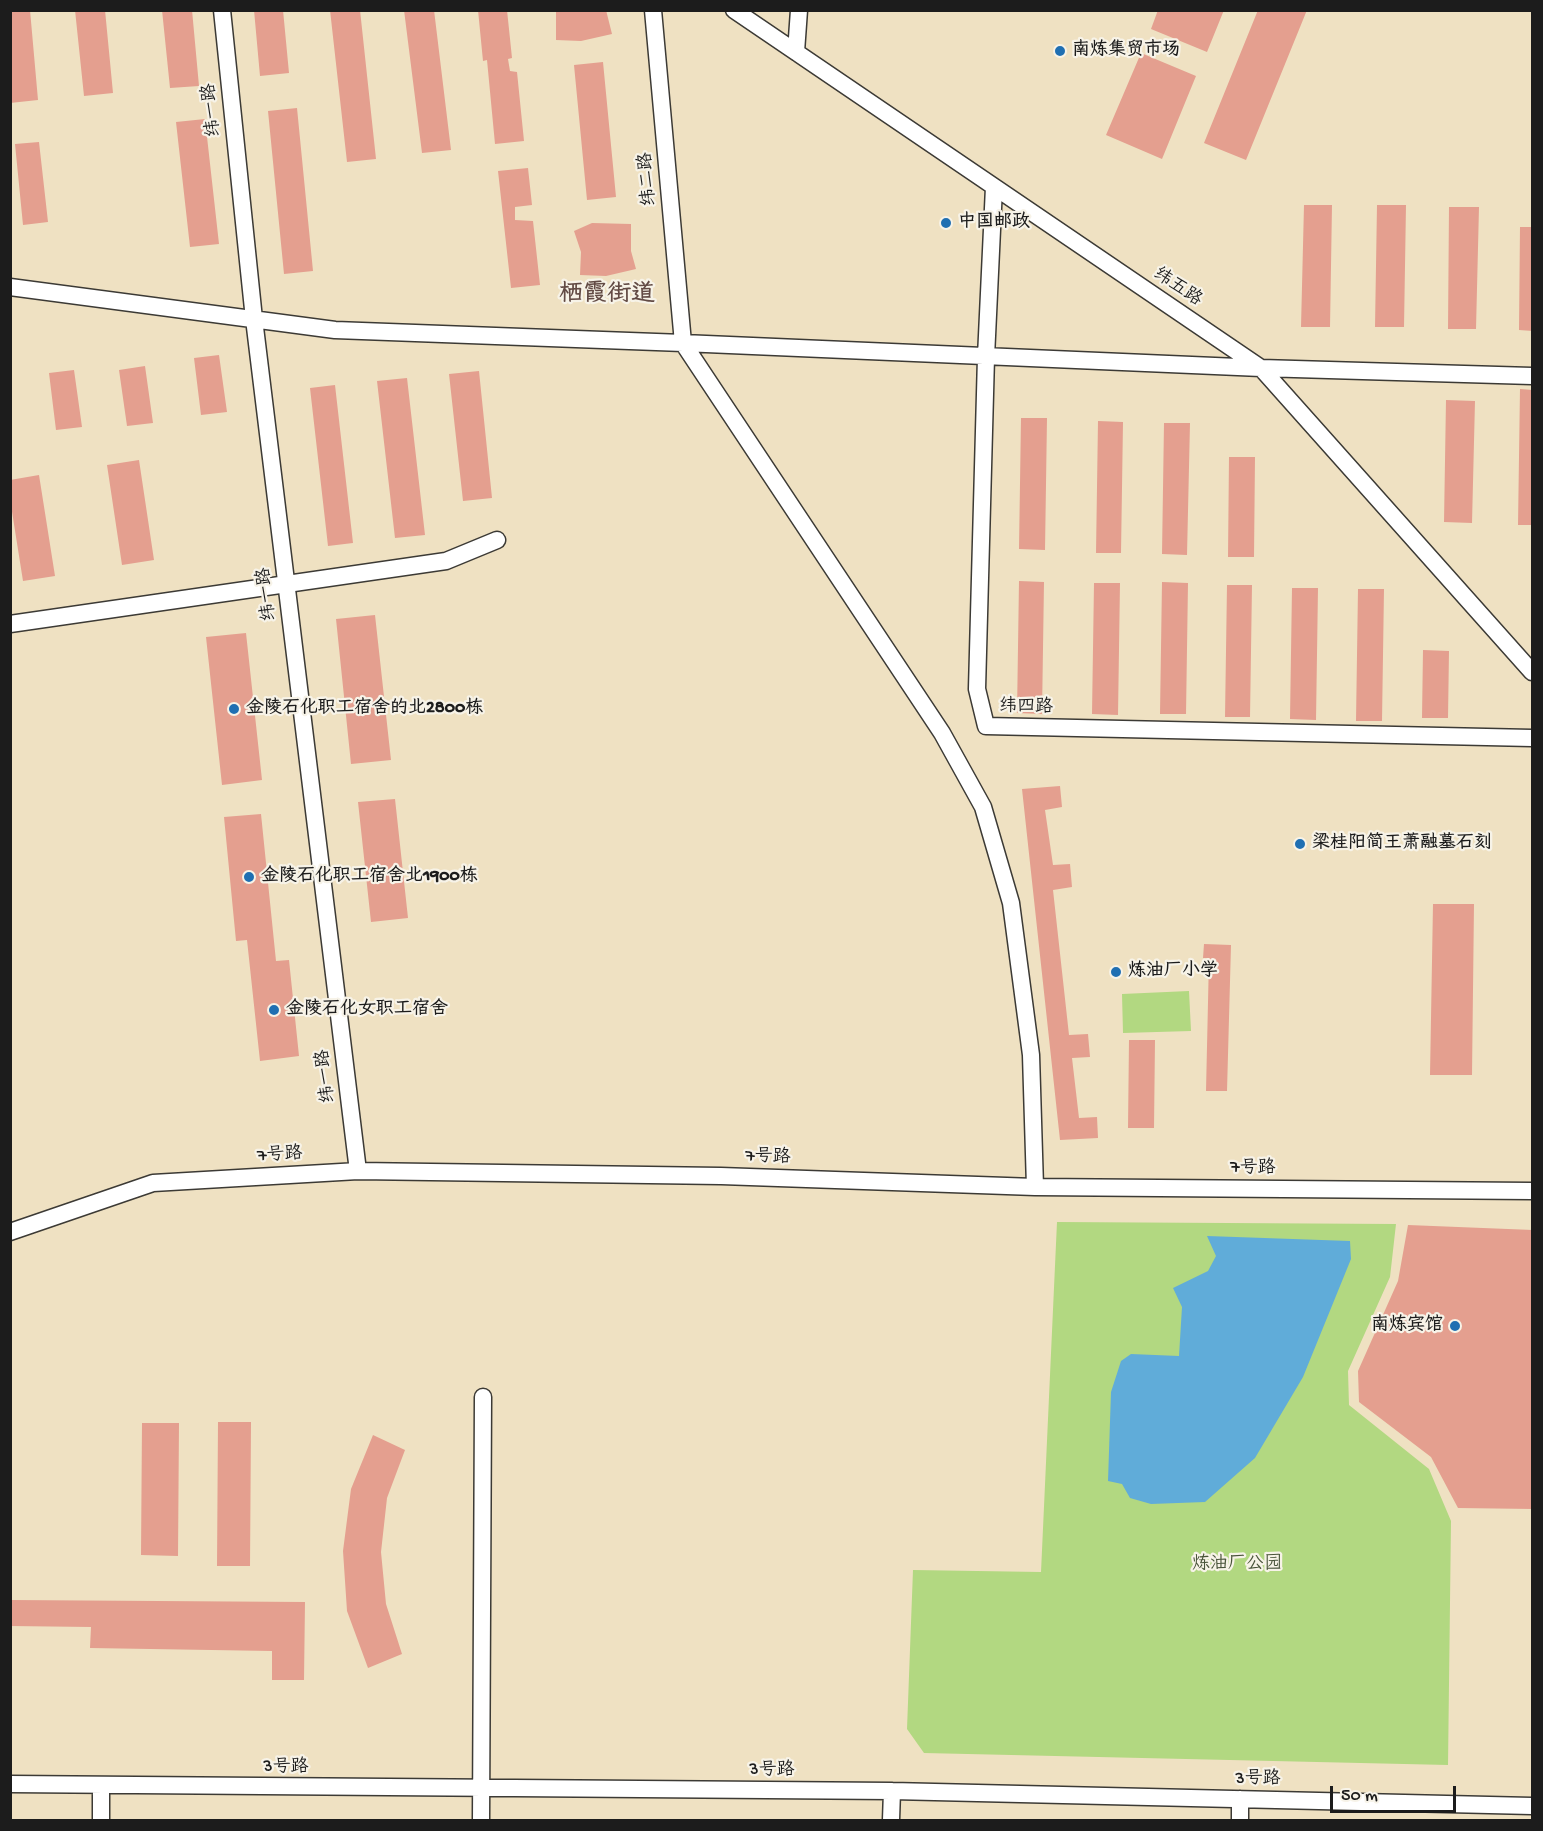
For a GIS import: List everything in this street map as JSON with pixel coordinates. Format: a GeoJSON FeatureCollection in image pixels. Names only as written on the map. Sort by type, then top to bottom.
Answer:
{"type":"FeatureCollection","features":[{"type":"Feature","properties":{"kind":"street","name":"纬一路"},"geometry":{"type":"LineString","coordinates":[[222,10],[254,319],[358,1171]]}},
{"type":"Feature","properties":{"kind":"street","name":"纬二路"},"geometry":{"type":"LineString","coordinates":[[653,10],[683,343]]}},
{"type":"Feature","properties":{"kind":"street","name":"纬五路"},"geometry":{"type":"LineString","coordinates":[[734,10],[1261,368],[1533,672]]}},
{"type":"Feature","properties":{"kind":"street"},"geometry":{"type":"LineString","coordinates":[[796,52],[799,10]]}},
{"type":"Feature","properties":{"kind":"street","name":"纬四路"},"geometry":{"type":"LineString","coordinates":[[994,187],[986,357],[977,689],[986,726],[1533,738]]}},
{"type":"Feature","properties":{"kind":"street"},"geometry":{"type":"LineString","coordinates":[[10,287],[335,330],[1261,368],[1533,376]]}},
{"type":"Feature","properties":{"kind":"street"},"geometry":{"type":"LineString","coordinates":[[683,343],[942,733],[983,807],[1011,903],[1031,1055],[1035,1187]]}},
{"type":"Feature","properties":{"kind":"street"},"geometry":{"type":"LineString","coordinates":[[10,624],[286,582],[446,561],[498,540]]}},
{"type":"Feature","properties":{"kind":"street","name":"7号路"},"geometry":{"type":"LineString","coordinates":[[10,1232],[153,1183],[358,1171],[721,1176],[1035,1187],[1533,1191]]}},
{"type":"Feature","properties":{"kind":"street"},"geometry":{"type":"LineString","coordinates":[[481,1821],[483,1397]]}},
{"type":"Feature","properties":{"kind":"street","name":"3号路"},"geometry":{"type":"LineString","coordinates":[[10,1784],[892,1791],[1533,1806]]}},
{"type":"Feature","properties":{"kind":"street"},"geometry":{"type":"LineString","coordinates":[[101,1786],[101,1821]]}},
{"type":"Feature","properties":{"kind":"street"},"geometry":{"type":"LineString","coordinates":[[891,1821],[892,1791]]}},
{"type":"Feature","properties":{"kind":"street"},"geometry":{"type":"LineString","coordinates":[[1240,1799],[1240,1821]]}},
{"type":"Feature","properties":{"kind":"green space"},"geometry":{"type":"Polygon","coordinates":[[[1189,991],[1191,1031],[1123,1033],[1122,994],[1189,991]]]}},
{"type":"Feature","properties":{"kind":"green space","name":"炼油厂公园"},"geometry":{"type":"Polygon","coordinates":[[[1057,1222],[1396,1224],[1390,1277],[1348,1371],[1349,1405],[1429,1469],[1451,1521],[1448,1765],[924,1753],[907,1729],[913,1570],[1041,1572],[1057,1222]]]}},
{"type":"Feature","properties":{"kind":"water"},"geometry":{"type":"Polygon","coordinates":[[[1207,1236],[1350,1241],[1351,1259],[1303,1377],[1255,1458],[1205,1502],[1151,1504],[1130,1498],[1122,1484],[1108,1481],[1111,1392],[1121,1361],[1131,1354],[1179,1356],[1182,1307],[1173,1288],[1208,1271],[1216,1256],[1207,1236]]]}},
{"type":"Feature","properties":{"kind":"building"},"geometry":{"type":"Polygon","coordinates":[[[10,10],[30,10],[38,100],[10,103],[10,10]]]}},
{"type":"Feature","properties":{"kind":"building"},"geometry":{"type":"Polygon","coordinates":[[[75,10],[105,10],[113,93],[84,96],[75,10]]]}},
{"type":"Feature","properties":{"kind":"building"},"geometry":{"type":"Polygon","coordinates":[[[162,10],[192,10],[199,86],[170,88],[162,10]]]}},
{"type":"Feature","properties":{"kind":"building"},"geometry":{"type":"Polygon","coordinates":[[[254,10],[283,10],[289,73],[260,76],[254,10]]]}},
{"type":"Feature","properties":{"kind":"building"},"geometry":{"type":"Polygon","coordinates":[[[330,10],[360,10],[376,159],[347,162],[330,10]]]}},
{"type":"Feature","properties":{"kind":"building"},"geometry":{"type":"Polygon","coordinates":[[[404,10],[434,10],[451,150],[422,153],[404,10]]]}},
{"type":"Feature","properties":{"kind":"building"},"geometry":{"type":"Polygon","coordinates":[[[478,10],[507,10],[512,58],[508,59],[510,71],[517,72],[524,141],[495,144],[487,60],[483,61],[478,10]]]}},
{"type":"Feature","properties":{"kind":"building"},"geometry":{"type":"Polygon","coordinates":[[[556,10],[606,10],[612,34],[581,41],[556,40],[556,10]]]}},
{"type":"Feature","properties":{"kind":"building"},"geometry":{"type":"Polygon","coordinates":[[[1158,10],[1224,10],[1207,52],[1151,29],[1158,10]]]}},
{"type":"Feature","properties":{"kind":"building"},"geometry":{"type":"Polygon","coordinates":[[[1258,10],[1307,10],[1246,160],[1204,143],[1258,10]]]}},
{"type":"Feature","properties":{"kind":"building"},"geometry":{"type":"Polygon","coordinates":[[[1141,53],[1196,76],[1162,159],[1106,135],[1141,53]]]}},
{"type":"Feature","properties":{"kind":"building"},"geometry":{"type":"Polygon","coordinates":[[[603,62],[616,197],[587,200],[574,65],[603,62]]]}},
{"type":"Feature","properties":{"kind":"building"},"geometry":{"type":"Polygon","coordinates":[[[297,108],[313,271],[284,274],[268,111],[297,108]]]}},
{"type":"Feature","properties":{"kind":"building"},"geometry":{"type":"Polygon","coordinates":[[[205,119],[219,244],[190,247],[176,122],[205,119]]]}},
{"type":"Feature","properties":{"kind":"building"},"geometry":{"type":"Polygon","coordinates":[[[39,142],[48,222],[23,225],[15,144],[39,142]]]}},
{"type":"Feature","properties":{"kind":"building"},"geometry":{"type":"Polygon","coordinates":[[[528,168],[532,205],[515,207],[515,220],[533,221],[540,285],[511,288],[498,171],[528,168]]]}},
{"type":"Feature","properties":{"kind":"building"},"geometry":{"type":"Polygon","coordinates":[[[1304,205],[1332,205],[1330,327],[1301,327],[1304,205]]]}},
{"type":"Feature","properties":{"kind":"building"},"geometry":{"type":"Polygon","coordinates":[[[1377,205],[1406,205],[1404,327],[1375,327],[1377,205]]]}},
{"type":"Feature","properties":{"kind":"building"},"geometry":{"type":"Polygon","coordinates":[[[1449,207],[1479,207],[1476,329],[1448,329],[1449,207]]]}},
{"type":"Feature","properties":{"kind":"building"},"geometry":{"type":"Polygon","coordinates":[[[592,223],[631,224],[631,251],[636,269],[606,276],[580,275],[581,252],[574,231],[592,223]]]}},
{"type":"Feature","properties":{"kind":"building"},"geometry":{"type":"Polygon","coordinates":[[[1520,227],[1533,227],[1533,331],[1519,330],[1520,227]]]}},
{"type":"Feature","properties":{"kind":"building"},"geometry":{"type":"Polygon","coordinates":[[[219,355],[227,412],[201,415],[194,358],[219,355]]]}},
{"type":"Feature","properties":{"kind":"building"},"geometry":{"type":"Polygon","coordinates":[[[145,366],[153,423],[127,426],[119,370],[145,366]]]}},
{"type":"Feature","properties":{"kind":"building"},"geometry":{"type":"Polygon","coordinates":[[[74,370],[82,427],[56,430],[49,373],[74,370]]]}},
{"type":"Feature","properties":{"kind":"building"},"geometry":{"type":"Polygon","coordinates":[[[479,371],[492,498],[463,501],[449,374],[479,371]]]}},
{"type":"Feature","properties":{"kind":"building"},"geometry":{"type":"Polygon","coordinates":[[[407,378],[425,535],[395,538],[377,381],[407,378]]]}},
{"type":"Feature","properties":{"kind":"building"},"geometry":{"type":"Polygon","coordinates":[[[335,385],[353,543],[328,546],[310,388],[335,385]]]}},
{"type":"Feature","properties":{"kind":"building"},"geometry":{"type":"Polygon","coordinates":[[[1520,389],[1533,390],[1533,525],[1518,525],[1520,389]]]}},
{"type":"Feature","properties":{"kind":"building"},"geometry":{"type":"Polygon","coordinates":[[[1446,400],[1475,401],[1472,523],[1444,522],[1446,400]]]}},
{"type":"Feature","properties":{"kind":"building"},"geometry":{"type":"Polygon","coordinates":[[[1021,418],[1047,418],[1045,550],[1019,549],[1021,418]]]}},
{"type":"Feature","properties":{"kind":"building"},"geometry":{"type":"Polygon","coordinates":[[[1098,421],[1123,422],[1121,553],[1096,553],[1098,421]]]}},
{"type":"Feature","properties":{"kind":"building"},"geometry":{"type":"Polygon","coordinates":[[[1164,423],[1190,423],[1187,555],[1162,554],[1164,423]]]}},
{"type":"Feature","properties":{"kind":"building"},"geometry":{"type":"Polygon","coordinates":[[[1229,457],[1255,457],[1254,557],[1228,557],[1229,457]]]}},
{"type":"Feature","properties":{"kind":"building"},"geometry":{"type":"Polygon","coordinates":[[[139,460],[154,560],[122,565],[107,465],[139,460]]]}},
{"type":"Feature","properties":{"kind":"building"},"geometry":{"type":"Polygon","coordinates":[[[39,475],[55,576],[23,581],[10,499],[10,480],[39,475]]]}},
{"type":"Feature","properties":{"kind":"building"},"geometry":{"type":"Polygon","coordinates":[[[1019,581],[1044,582],[1042,714],[1017,713],[1019,581]]]}},
{"type":"Feature","properties":{"kind":"building"},"geometry":{"type":"Polygon","coordinates":[[[1162,582],[1188,583],[1186,714],[1160,714],[1162,582]]]}},
{"type":"Feature","properties":{"kind":"building"},"geometry":{"type":"Polygon","coordinates":[[[1094,583],[1120,583],[1118,715],[1092,714],[1094,583]]]}},
{"type":"Feature","properties":{"kind":"building"},"geometry":{"type":"Polygon","coordinates":[[[1227,585],[1252,585],[1250,717],[1225,717],[1227,585]]]}},
{"type":"Feature","properties":{"kind":"building"},"geometry":{"type":"Polygon","coordinates":[[[1292,588],[1318,588],[1316,720],[1290,719],[1292,588]]]}},
{"type":"Feature","properties":{"kind":"building"},"geometry":{"type":"Polygon","coordinates":[[[1358,589],[1384,589],[1382,721],[1356,721],[1358,589]]]}},
{"type":"Feature","properties":{"kind":"building"},"geometry":{"type":"Polygon","coordinates":[[[375,615],[391,760],[351,764],[336,619],[375,615]]]}},
{"type":"Feature","properties":{"kind":"building","name":"金陵石化职工宿舍的北2800栋"},"geometry":{"type":"Polygon","coordinates":[[[246,633],[262,780],[222,785],[206,637],[246,633]]]}},
{"type":"Feature","properties":{"kind":"building"},"geometry":{"type":"Polygon","coordinates":[[[1423,650],[1449,651],[1448,718],[1422,718],[1423,650]]]}},
{"type":"Feature","properties":{"kind":"building"},"geometry":{"type":"Polygon","coordinates":[[[1060,786],[1062,807],[1045,810],[1053,865],[1070,864],[1072,887],[1053,890],[1069,1035],[1088,1034],[1090,1057],[1072,1058],[1079,1118],[1097,1117],[1098,1138],[1060,1140],[1022,789],[1060,786]]]}},
{"type":"Feature","properties":{"kind":"building"},"geometry":{"type":"Polygon","coordinates":[[[395,799],[408,918],[371,922],[358,802],[395,799]]]}},
{"type":"Feature","properties":{"kind":"building"},"geometry":{"type":"Polygon","coordinates":[[[261,814],[276,961],[289,960],[299,1056],[260,1061],[247,940],[236,941],[224,817],[261,814]]]}},
{"type":"Feature","properties":{"kind":"building"},"geometry":{"type":"Polygon","coordinates":[[[1433,904],[1474,904],[1472,1075],[1430,1075],[1433,904]]]}},
{"type":"Feature","properties":{"kind":"building"},"geometry":{"type":"Polygon","coordinates":[[[1204,944],[1231,945],[1227,1091],[1206,1091],[1209,958],[1203,958],[1204,944]]]}},
{"type":"Feature","properties":{"kind":"building"},"geometry":{"type":"Polygon","coordinates":[[[1129,1040],[1155,1040],[1154,1128],[1128,1128],[1129,1040]]]}},
{"type":"Feature","properties":{"kind":"building","name":"南炼宾馆"},"geometry":{"type":"Polygon","coordinates":[[[1408,1225],[1533,1230],[1533,1509],[1458,1508],[1431,1457],[1359,1402],[1358,1371],[1398,1281],[1408,1225]]]}},
{"type":"Feature","properties":{"kind":"building"},"geometry":{"type":"Polygon","coordinates":[[[218,1422],[251,1422],[250,1566],[217,1566],[218,1422]]]}},
{"type":"Feature","properties":{"kind":"building"},"geometry":{"type":"Polygon","coordinates":[[[142,1423],[179,1423],[178,1556],[141,1555],[142,1423]]]}},
{"type":"Feature","properties":{"kind":"building"},"geometry":{"type":"Polygon","coordinates":[[[373,1435],[405,1450],[387,1498],[381,1552],[386,1604],[402,1654],[368,1668],[347,1611],[343,1551],[351,1489],[373,1435]]]}},
{"type":"Feature","properties":{"kind":"building"},"geometry":{"type":"Polygon","coordinates":[[[10,1600],[305,1602],[304,1680],[272,1680],[272,1651],[90,1648],[91,1627],[10,1626],[10,1600]]]}},
{"type":"Feature","properties":{"kind":"place","name":"南炼集贸市场"},"geometry":{"type":"Point","coordinates":[1060,51]}},
{"type":"Feature","properties":{"kind":"place","name":"中国邮政"},"geometry":{"type":"Point","coordinates":[946,223]}},
{"type":"Feature","properties":{"kind":"place","name":"金陵石化职工宿舍的北2800栋"},"geometry":{"type":"Point","coordinates":[234,709]}},
{"type":"Feature","properties":{"kind":"place","name":"梁桂阳简王萧融墓石刻"},"geometry":{"type":"Point","coordinates":[1300,844]}},
{"type":"Feature","properties":{"kind":"place","name":"金陵石化职工宿舍北1900栋"},"geometry":{"type":"Point","coordinates":[249,877]}},
{"type":"Feature","properties":{"kind":"place","name":"炼油厂小学"},"geometry":{"type":"Point","coordinates":[1116,972]}},
{"type":"Feature","properties":{"kind":"place","name":"金陵石化女职工宿舍"},"geometry":{"type":"Point","coordinates":[274,1010]}},
{"type":"Feature","properties":{"kind":"place","name":"南炼宾馆"},"geometry":{"type":"Point","coordinates":[1455,1326]}},
{"type":"Feature","properties":{"kind":"district","name":"栖霞街道"},"geometry":{"type":"Point","coordinates":[607,296]}}]}
